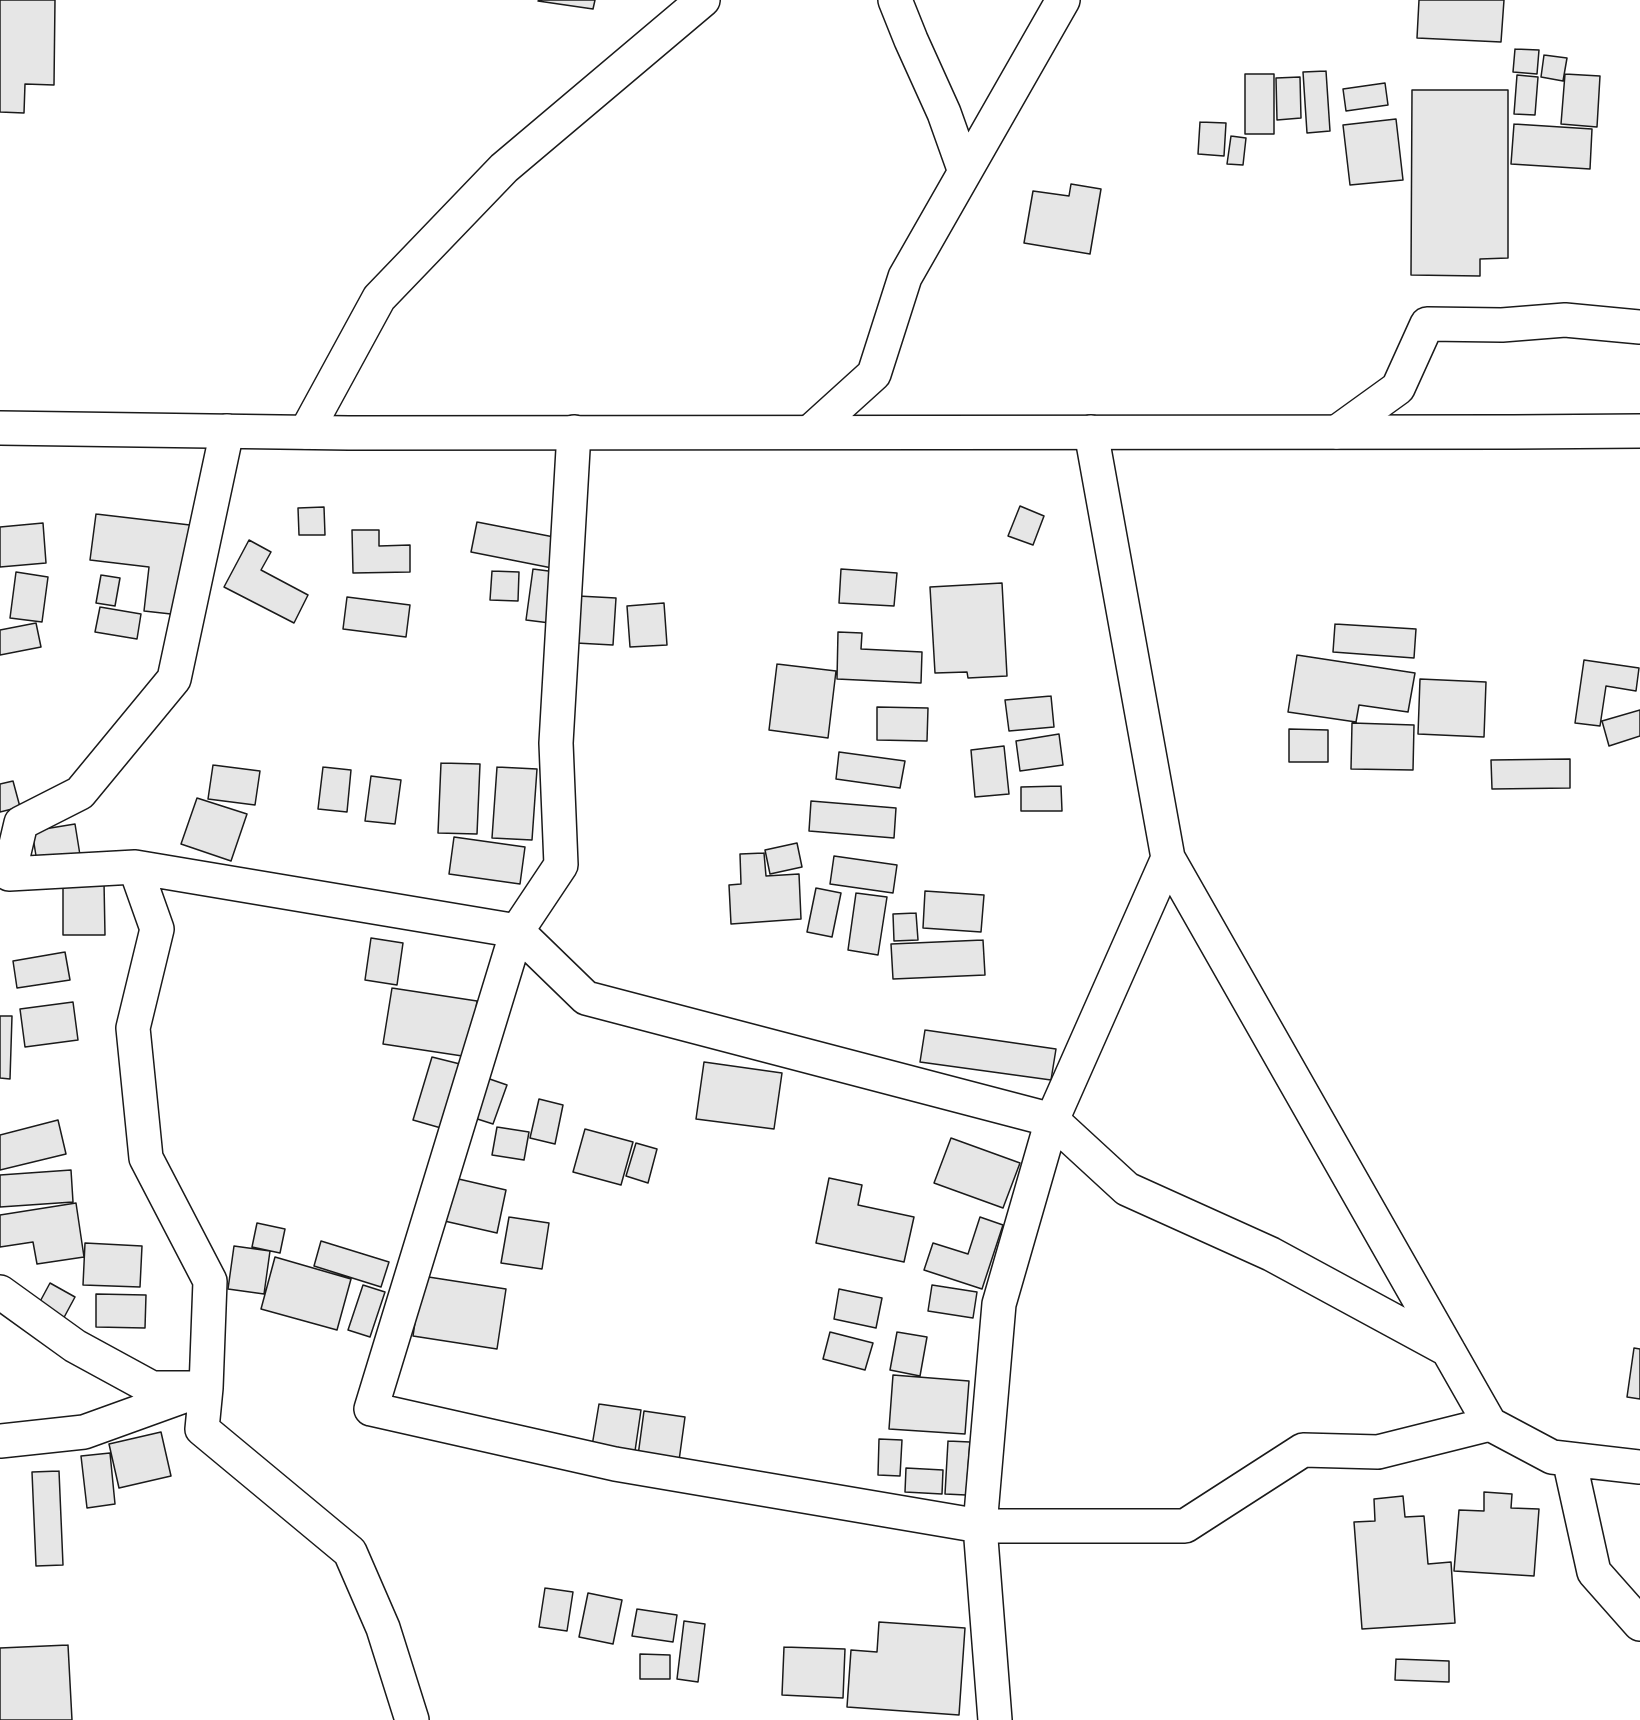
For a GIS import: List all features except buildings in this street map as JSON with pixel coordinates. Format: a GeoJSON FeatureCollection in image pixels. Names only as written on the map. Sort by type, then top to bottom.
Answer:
{"type":"FeatureCollection","features":[{"type":"Feature","properties":{"kind":"street"},"geometry":{"type":"LineString","coordinates":[[306,432],[379,298],[504,168],[703,0]]}},
{"type":"Feature","properties":{"kind":"street"},"geometry":{"type":"LineString","coordinates":[[896,0],[911,40],[944,113],[964,172]]}},
{"type":"Feature","properties":{"kind":"street"},"geometry":{"type":"LineString","coordinates":[[810,432],[874,375],[905,277],[1063,0]]}},
{"type":"Feature","properties":{"kind":"street"},"geometry":{"type":"LineString","coordinates":[[1337,432],[1398,388],[1427,324],[1502,325],[1565,320],[1640,327]]}},
{"type":"Feature","properties":{"kind":"street"},"geometry":{"type":"LineString","coordinates":[[0,428],[306,432],[1640,431]]}},
{"type":"Feature","properties":{"kind":"street"},"geometry":{"type":"LineString","coordinates":[[227,431],[174,679],[80,793],[21,823],[5,875],[135,867],[517,931],[586,998],[1052,1120],[1127,1189],[1270,1254],[1448,1350]]}},
{"type":"Feature","properties":{"kind":"street"},"geometry":{"type":"LineString","coordinates":[[574,432],[556,743],[561,865],[517,931],[371,1409],[615,1464],[980,1526],[1185,1526],[1303,1450],[1378,1452],[1490,1424]]}},
{"type":"Feature","properties":{"kind":"street"},"geometry":{"type":"LineString","coordinates":[[1091,432],[1168,858],[1490,1424],[1552,1457],[1640,1467]]}},
{"type":"Feature","properties":{"kind":"street"},"geometry":{"type":"LineString","coordinates":[[995,1720],[980,1526],[999,1304],[1052,1120],[1168,858]]}},
{"type":"Feature","properties":{"kind":"street"},"geometry":{"type":"LineString","coordinates":[[135,867],[157,929],[133,1028],[146,1158],[210,1281],[202,1429],[350,1552],[383,1628],[412,1720]]}},
{"type":"Feature","properties":{"kind":"street"},"geometry":{"type":"LineString","coordinates":[[0,1292],[75,1346],[152,1388],[206,1388]]}},
{"type":"Feature","properties":{"kind":"street"},"geometry":{"type":"LineString","coordinates":[[0,1441],[84,1432],[206,1388]]}},
{"type":"Feature","properties":{"kind":"street"},"geometry":{"type":"LineString","coordinates":[[1569,1459],[1594,1572],[1640,1624]]}}]}
